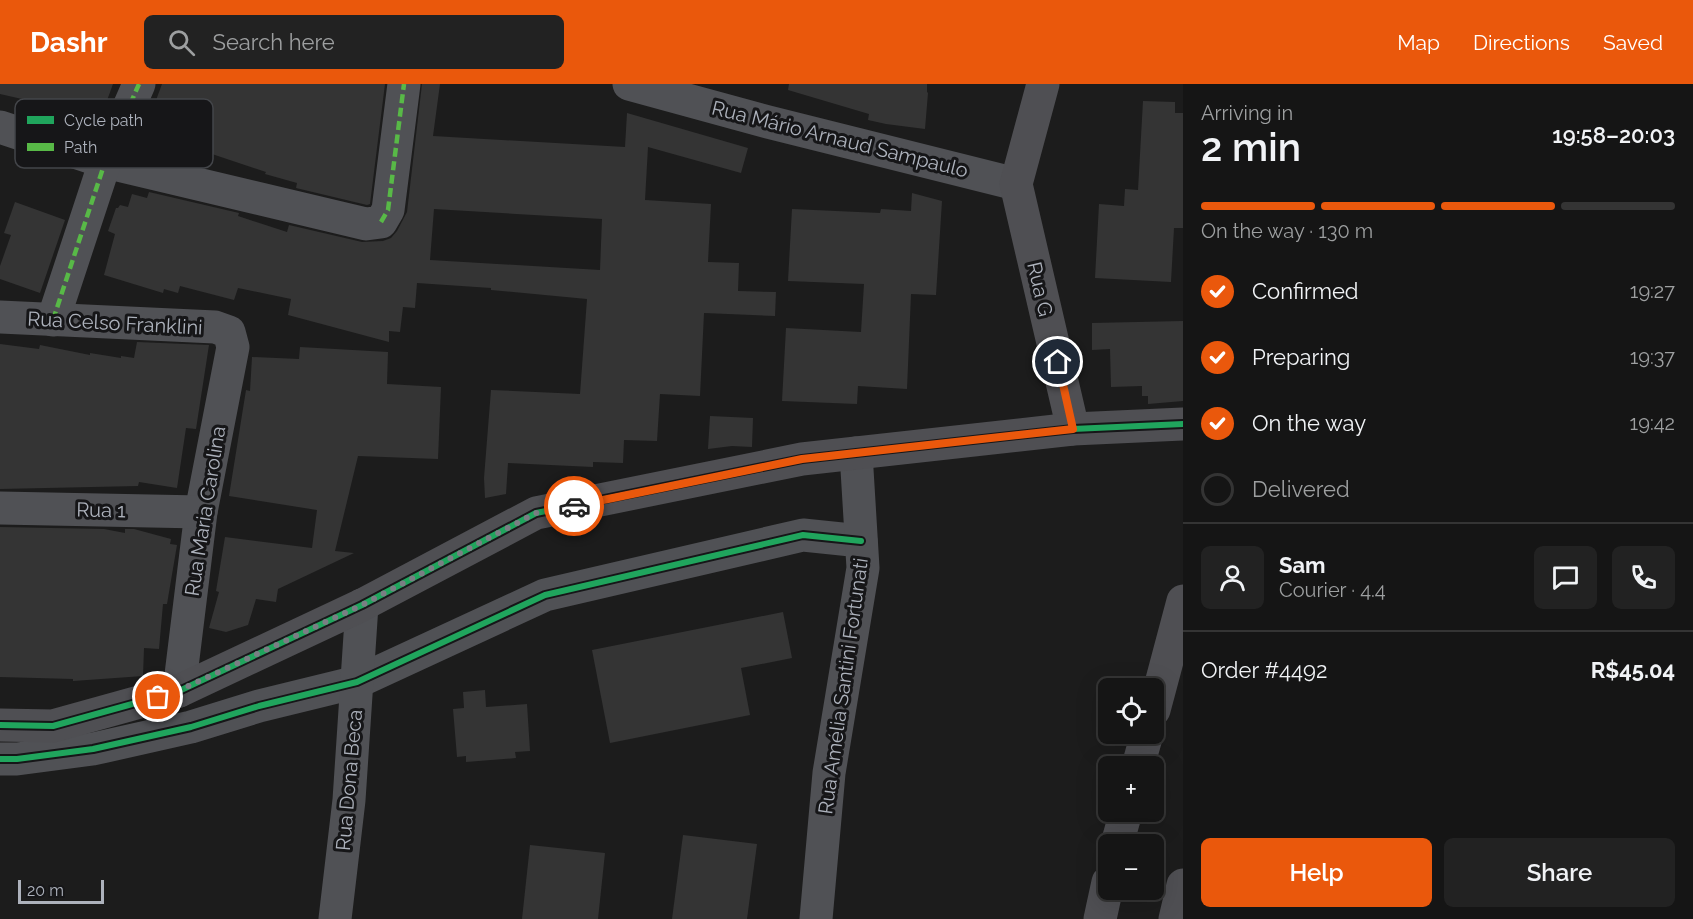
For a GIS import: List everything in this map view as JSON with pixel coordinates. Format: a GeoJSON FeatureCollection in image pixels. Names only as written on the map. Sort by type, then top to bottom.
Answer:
{"type":"FeatureCollection","features":[{"type":"Feature","properties":{"kind":"main road"},"geometry":{"type":"LineString","coordinates":[[1016,184],[1043,84]]}},
{"type":"Feature","properties":{"kind":"main road","name":"Rua G"},"geometry":{"type":"LineString","coordinates":[[1016,184],[1073,429]]}},
{"type":"Feature","properties":{"kind":"main road"},"geometry":{"type":"LineString","coordinates":[[0,725],[53,726],[178,691],[362,605],[536,513],[802,459],[1073,429],[1168,424],[1183,448]]}},
{"type":"Feature","properties":{"kind":"main road"},"geometry":{"type":"LineString","coordinates":[[1163,678],[1183,601]]}},
{"type":"Feature","properties":{"kind":"main road"},"geometry":{"type":"LineString","coordinates":[[1175,919],[1183,885]]}},
{"type":"Feature","properties":{"kind":"main road"},"geometry":{"type":"LineString","coordinates":[[1100,919],[1104,900]]}},
{"type":"Feature","properties":{"kind":"street"},"geometry":{"type":"LineString","coordinates":[[132,99],[139,84]]}},
{"type":"Feature","properties":{"kind":"street"},"geometry":{"type":"LineString","coordinates":[[130,168],[366,224],[381,222],[388,210],[404,84]]}},
{"type":"Feature","properties":{"kind":"street","name":"Rua Mário Arnaud Sampaulo"},"geometry":{"type":"LineString","coordinates":[[629,84],[768,122],[1016,184]]}},
{"type":"Feature","properties":{"kind":"street"},"geometry":{"type":"LineString","coordinates":[[0,127],[15,132]]}},
{"type":"Feature","properties":{"kind":"street"},"geometry":{"type":"LineString","coordinates":[[53,320],[103,168]]}},
{"type":"Feature","properties":{"kind":"street","name":"Rua Celso Franklini"},"geometry":{"type":"LineString","coordinates":[[0,317],[216,327],[230,332]]}},
{"type":"Feature","properties":{"kind":"street","name":"Rua Maria Carolina"},"geometry":{"type":"LineString","coordinates":[[178,691],[201,512],[233,347],[230,332]]}},
{"type":"Feature","properties":{"kind":"street","name":"Rua Amélia Santini Fortunati"},"geometry":{"type":"LineString","coordinates":[[816,919],[829,773],[862,568],[856,453]]}},
{"type":"Feature","properties":{"kind":"street","name":"Rua 1"},"geometry":{"type":"LineString","coordinates":[[0,508],[201,512]]}},
{"type":"Feature","properties":{"kind":"street"},"geometry":{"type":"LineString","coordinates":[[0,759],[17,759],[93,748],[137,739],[191,727],[259,706],[357,682],[545,595],[803,535],[861,541]]}},
{"type":"Feature","properties":{"kind":"street","name":"Rua Dona Beca"},"geometry":{"type":"LineString","coordinates":[[335,919],[349,800],[362,605]]}},
{"type":"Feature","properties":{"kind":"building"},"geometry":{"type":"Polygon","coordinates":[[[0,84],[113,84],[108,99],[22,99],[0,94],[0,84]]]}},
{"type":"Feature","properties":{"kind":"building"},"geometry":{"type":"Polygon","coordinates":[[[162,84],[385,84],[370,204],[296,188],[297,183],[265,174],[266,172],[213,154],[213,99],[156,99],[162,84]]]}},
{"type":"Feature","properties":{"kind":"building"},"geometry":{"type":"Polygon","coordinates":[[[422,84],[440,84],[433,136],[625,147],[627,113],[748,148],[741,173],[648,147],[645,200],[711,204],[708,262],[739,263],[738,291],[776,292],[775,316],[704,313],[700,396],[660,394],[657,441],[624,440],[623,463],[593,462],[593,467],[508,463],[506,494],[485,498],[484,478],[491,390],[580,394],[587,299],[491,290],[491,288],[417,283],[415,308],[403,307],[400,332],[389,331],[389,342],[288,315],[291,299],[238,288],[234,300],[180,286],[178,293],[164,289],[163,293],[104,275],[115,234],[108,231],[116,208],[120,205],[128,207],[132,194],[147,198],[149,192],[239,213],[238,216],[287,232],[289,225],[362,242],[383,241],[391,238],[407,212],[422,84]],[[434,209],[430,260],[600,270],[602,219],[434,209]]]}},
{"type":"Feature","properties":{"kind":"building"},"geometry":{"type":"Polygon","coordinates":[[[789,84],[927,84],[925,129],[868,120],[869,114],[788,90],[789,84]]]}},
{"type":"Feature","properties":{"kind":"building"},"geometry":{"type":"Polygon","coordinates":[[[1143,101],[1175,102],[1175,113],[1183,113],[1183,228],[1174,228],[1171,282],[1095,278],[1099,204],[1124,206],[1125,189],[1138,190],[1143,101]]]}},
{"type":"Feature","properties":{"kind":"building"},"geometry":{"type":"Polygon","coordinates":[[[912,193],[942,201],[936,295],[911,294],[907,389],[858,386],[857,404],[782,401],[786,328],[861,332],[864,284],[788,281],[792,209],[880,213],[881,209],[911,211],[912,193]]]}},
{"type":"Feature","properties":{"kind":"building"},"geometry":{"type":"Polygon","coordinates":[[[15,202],[65,220],[40,293],[0,279],[0,266],[11,235],[4,233],[15,202]]]}},
{"type":"Feature","properties":{"kind":"building"},"geometry":{"type":"Polygon","coordinates":[[[1183,321],[1183,401],[1148,404],[1148,396],[1142,396],[1142,386],[1111,387],[1110,349],[1092,350],[1092,323],[1183,321]]]}},
{"type":"Feature","properties":{"kind":"building"},"geometry":{"type":"Polygon","coordinates":[[[137,342],[209,345],[196,429],[186,428],[177,488],[139,482],[138,486],[0,489],[0,344],[39,349],[40,345],[90,355],[90,353],[134,358],[137,342]]]}},
{"type":"Feature","properties":{"kind":"building"},"geometry":{"type":"Polygon","coordinates":[[[300,347],[388,352],[387,384],[441,387],[438,459],[358,456],[335,551],[354,553],[278,589],[276,602],[256,599],[248,625],[226,632],[209,628],[219,592],[216,591],[225,537],[312,548],[317,510],[229,496],[246,390],[250,391],[252,357],[299,359],[300,347]]]}},
{"type":"Feature","properties":{"kind":"building"},"geometry":{"type":"Polygon","coordinates":[[[710,416],[753,418],[752,447],[732,446],[708,449],[710,416]]]}},
{"type":"Feature","properties":{"kind":"building"},"geometry":{"type":"Polygon","coordinates":[[[0,527],[104,529],[125,533],[125,529],[134,529],[171,539],[170,544],[177,545],[167,604],[163,604],[159,649],[144,648],[143,676],[73,681],[73,679],[0,677],[0,527]]]}},
{"type":"Feature","properties":{"kind":"building"},"geometry":{"type":"Polygon","coordinates":[[[783,612],[792,658],[741,668],[750,715],[610,743],[592,650],[783,612]]]}},
{"type":"Feature","properties":{"kind":"building"},"geometry":{"type":"Polygon","coordinates":[[[485,690],[486,707],[527,704],[530,751],[515,752],[516,758],[466,762],[466,756],[457,757],[453,709],[464,708],[463,692],[485,690]]]}},
{"type":"Feature","properties":{"kind":"building"},"geometry":{"type":"Polygon","coordinates":[[[683,835],[757,844],[747,919],[672,919],[683,835]]]}},
{"type":"Feature","properties":{"kind":"building"},"geometry":{"type":"Polygon","coordinates":[[[530,845],[605,853],[598,919],[522,919],[530,845]]]}},
{"type":"Feature","properties":{"kind":"marked path"},"geometry":{"type":"LineString","coordinates":[[132,99],[139,84]]}},
{"type":"Feature","properties":{"kind":"marked path"},"geometry":{"type":"LineString","coordinates":[[381,222],[388,210],[404,84]]}},
{"type":"Feature","properties":{"kind":"marked path"},"geometry":{"type":"LineString","coordinates":[[53,320],[103,168]]}},
{"type":"Feature","properties":{"kind":"cycle path"},"geometry":{"type":"LineString","coordinates":[[0,725],[53,726],[179,691],[362,605],[536,513],[802,459],[1073,429],[1183,424]]}},
{"type":"Feature","properties":{"kind":"cycle path"},"geometry":{"type":"LineString","coordinates":[[0,759],[17,759],[93,749],[191,727],[259,706],[357,682],[545,595],[803,535],[861,541]]}},
{"type":"Feature","properties":{"kind":"way so far"},"geometry":{"type":"LineString","coordinates":[[158,697],[178,691],[362,605],[536,513],[574,506]]}},
{"type":"Feature","properties":{"kind":"route"},"geometry":{"type":"LineString","coordinates":[[574,506],[802,459],[1073,429],[1058,362]]}}]}
